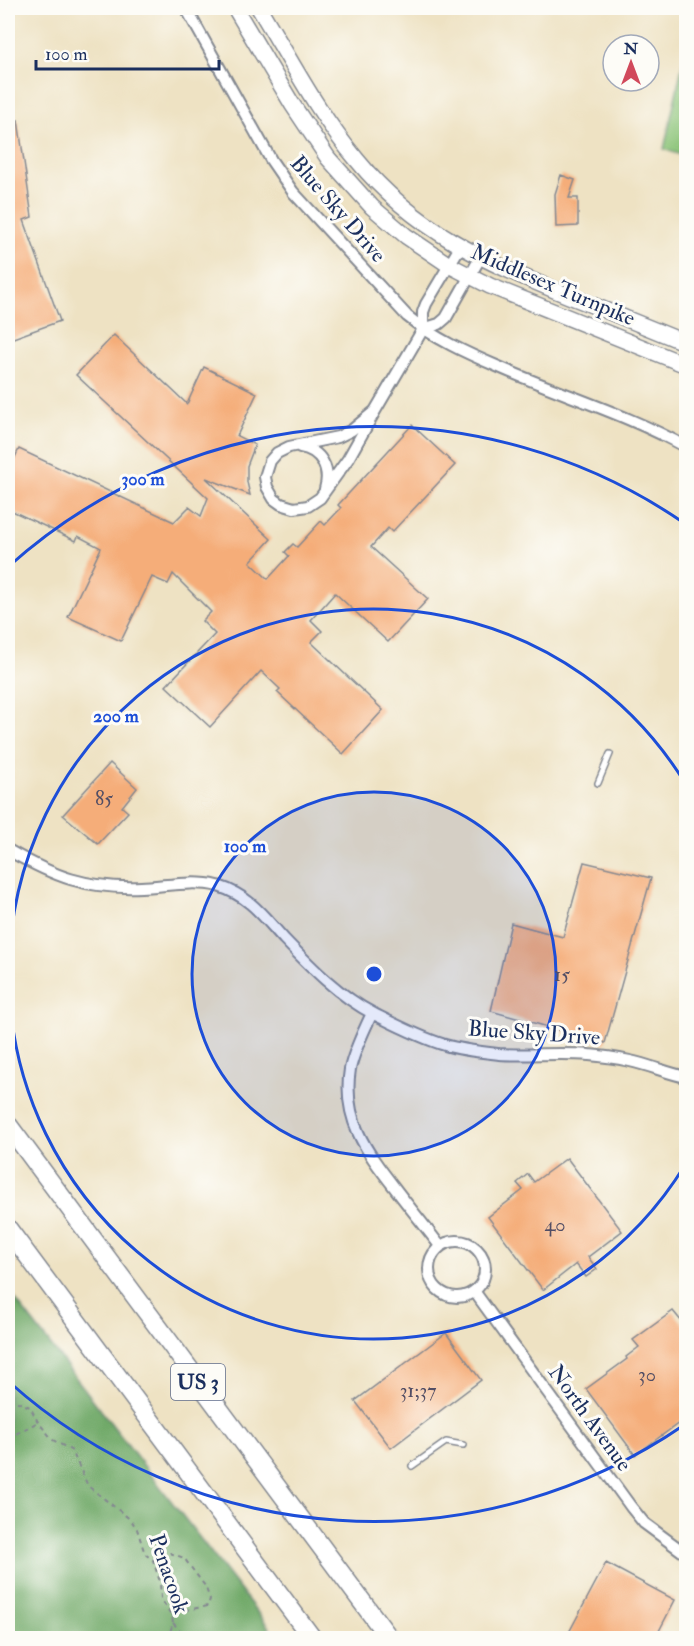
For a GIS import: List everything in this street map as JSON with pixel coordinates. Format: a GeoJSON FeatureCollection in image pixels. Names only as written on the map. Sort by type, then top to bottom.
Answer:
{"type":"FeatureCollection","features":[{"type":"Feature","properties":{"kind":"highway","name":"US 3"},"geometry":{"type":"LineString","coordinates":[[8,1125],[389,1638]]}},
{"type":"Feature","properties":{"kind":"highway","name":"US 3"},"geometry":{"type":"LineString","coordinates":[[8,1229],[312,1638]]}},
{"type":"Feature","properties":{"kind":"main road","name":"Middlesex Turnpike"},"geometry":{"type":"LineString","coordinates":[[235,8],[303,121],[342,176],[372,207],[406,236],[449,265],[512,296],[687,365]]}},
{"type":"Feature","properties":{"kind":"main road","name":"Middlesex Turnpike"},"geometry":{"type":"LineString","coordinates":[[259,8],[321,110],[358,162],[402,206],[436,232],[480,258],[520,277],[687,343]]}},
{"type":"Feature","properties":{"kind":"street","name":"Blue Sky Drive"},"geometry":{"type":"LineString","coordinates":[[186,8],[271,160],[293,192],[406,316],[454,348],[540,385],[630,419],[687,447]]}},
{"type":"Feature","properties":{"kind":"street"},"geometry":{"type":"LineString","coordinates":[[375,411],[359,425],[338,437],[294,446],[277,453],[270,461],[265,477],[270,493],[281,504],[294,508],[308,506],[320,498],[348,459],[423,329],[423,312],[426,304],[460,247]]}},
{"type":"Feature","properties":{"kind":"street"},"geometry":{"type":"LineString","coordinates":[[423,329],[439,324],[446,318],[480,258]]}},
{"type":"Feature","properties":{"kind":"street"},"geometry":{"type":"LineString","coordinates":[[294,446],[310,449],[324,464],[327,483],[320,498]]}},
{"type":"Feature","properties":{"kind":"street","name":"Blue Sky Drive"},"geometry":{"type":"LineString","coordinates":[[8,850],[37,867],[74,881],[103,886],[139,887],[201,883],[241,896],[261,911],[284,939],[326,981],[372,1013],[445,1045],[498,1054],[559,1053],[609,1057],[687,1077]]}},
{"type":"Feature","properties":{"kind":"street"},"geometry":{"type":"LineString","coordinates":[[372,1013],[350,1071],[350,1107],[353,1122],[368,1154],[440,1246]]}},
{"type":"Feature","properties":{"kind":"street"},"geometry":{"type":"LineString","coordinates":[[462,1240],[480,1252],[485,1263],[485,1276],[474,1291],[465,1297],[453,1298],[437,1290],[430,1280],[429,1260],[446,1242],[462,1240]]}},
{"type":"Feature","properties":{"kind":"street","name":"North Avenue"},"geometry":{"type":"LineString","coordinates":[[474,1291],[631,1507],[644,1523],[687,1554]]}},
{"type":"Feature","properties":{"kind":"lane"},"geometry":{"type":"LineString","coordinates":[[598,783],[610,754]]}},
{"type":"Feature","properties":{"kind":"lane"},"geometry":{"type":"LineString","coordinates":[[412,1466],[446,1442],[463,1445]]}},
{"type":"Feature","properties":{"kind":"path","name":"Penacook"},"geometry":{"type":"LineString","coordinates":[[8,1400],[18,1401],[30,1407],[38,1422],[53,1440],[72,1451],[88,1486],[130,1520],[137,1530],[145,1554],[153,1560],[160,1582],[161,1599],[172,1616],[168,1638]]}},
{"type":"Feature","properties":{"kind":"path"},"geometry":{"type":"LineString","coordinates":[[8,1438],[38,1422]]}},
{"type":"Feature","properties":{"kind":"path"},"geometry":{"type":"LineString","coordinates":[[153,1560],[170,1553],[184,1558],[205,1586],[210,1599],[208,1606],[181,1611],[172,1616]]}},
{"type":"Feature","properties":{"kind":"path"},"geometry":{"type":"LineString","coordinates":[[172,1623],[188,1638]]}},
{"type":"Feature","properties":{"kind":"green space"},"geometry":{"type":"Polygon","coordinates":[[[686,49],[686,157],[664,149],[686,49]]]}},
{"type":"Feature","properties":{"kind":"green space"},"geometry":{"type":"Polygon","coordinates":[[[8,1290],[261,1617],[277,1638],[8,1638],[8,1290]]]}},
{"type":"Feature","properties":{"kind":"building"},"geometry":{"type":"Polygon","coordinates":[[[18,120],[32,217],[24,220],[60,321],[8,340],[8,122],[18,120]]]}},
{"type":"Feature","properties":{"kind":"building"},"geometry":{"type":"Polygon","coordinates":[[[561,175],[575,180],[569,198],[578,198],[578,226],[556,227],[555,194],[561,175]]]}},
{"type":"Feature","properties":{"kind":"building"},"geometry":{"type":"Polygon","coordinates":[[[114,335],[187,404],[204,367],[257,393],[237,436],[255,445],[247,466],[250,495],[206,478],[271,539],[250,562],[268,579],[289,556],[285,552],[293,544],[297,547],[321,521],[325,525],[341,508],[338,505],[412,425],[455,465],[392,532],[388,528],[371,547],[428,599],[388,642],[335,593],[311,620],[322,631],[311,642],[383,710],[343,754],[277,692],[280,689],[261,671],[210,727],[166,686],[215,634],[202,621],[211,612],[173,574],[168,584],[152,577],[121,641],[68,617],[101,548],[78,536],[76,541],[8,509],[8,472],[19,449],[174,522],[189,507],[201,516],[208,498],[76,375],[114,335]]]}},
{"type":"Feature","properties":{"kind":"building"},"geometry":{"type":"Polygon","coordinates":[[[110,763],[137,788],[122,807],[128,812],[98,844],[63,815],[110,763]]]}},
{"type":"Feature","properties":{"kind":"building"},"geometry":{"type":"Polygon","coordinates":[[[584,862],[651,878],[605,1043],[491,1011],[511,923],[563,937],[584,862]]]}},
{"type":"Feature","properties":{"kind":"building"},"geometry":{"type":"Polygon","coordinates":[[[567,1158],[622,1231],[588,1257],[597,1269],[586,1277],[576,1264],[543,1290],[488,1217],[523,1190],[517,1183],[528,1174],[534,1182],[567,1158]]]}},
{"type":"Feature","properties":{"kind":"building"},"geometry":{"type":"Polygon","coordinates":[[[673,1311],[687,1328],[687,1417],[635,1455],[586,1389],[627,1359],[626,1357],[639,1347],[633,1340],[673,1311]]]}},
{"type":"Feature","properties":{"kind":"building"},"geometry":{"type":"Polygon","coordinates":[[[446,1333],[481,1380],[391,1448],[355,1401],[446,1333]]]}},
{"type":"Feature","properties":{"kind":"building"},"geometry":{"type":"Polygon","coordinates":[[[606,1563],[675,1600],[659,1631],[661,1638],[566,1638],[606,1563]]]}}]}
